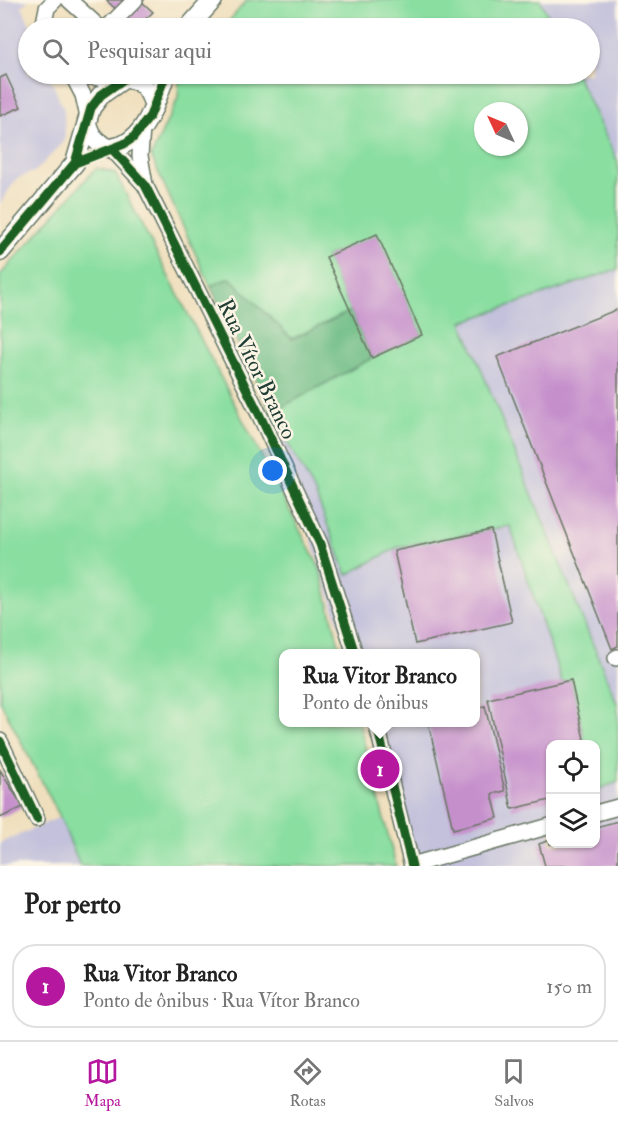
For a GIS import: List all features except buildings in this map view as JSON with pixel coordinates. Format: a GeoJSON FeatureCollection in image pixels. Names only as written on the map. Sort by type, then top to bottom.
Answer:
{"type":"FeatureCollection","features":[{"type":"Feature","properties":{"kind":"main road"},"geometry":{"type":"LineString","coordinates":[[197,18],[213,0]]}},
{"type":"Feature","properties":{"kind":"main road"},"geometry":{"type":"LineString","coordinates":[[0,252],[75,163],[87,120],[101,95],[116,84]]}},
{"type":"Feature","properties":{"kind":"main road"},"geometry":{"type":"LineString","coordinates":[[143,84],[151,94],[154,107]]}},
{"type":"Feature","properties":{"kind":"main road"},"geometry":{"type":"LineString","coordinates":[[75,163],[124,144],[142,128],[154,107],[162,84]]}},
{"type":"Feature","properties":{"kind":"main road"},"geometry":{"type":"LineString","coordinates":[[87,120],[89,132],[96,141],[110,148]]}},
{"type":"Feature","properties":{"kind":"street"},"geometry":{"type":"LineString","coordinates":[[45,18],[47,8],[55,0]]}},
{"type":"Feature","properties":{"kind":"street"},"geometry":{"type":"LineString","coordinates":[[69,0],[89,18]]}},
{"type":"Feature","properties":{"kind":"street"},"geometry":{"type":"LineString","coordinates":[[117,18],[135,0]]}},
{"type":"Feature","properties":{"kind":"street"},"geometry":{"type":"LineString","coordinates":[[78,84],[83,95],[87,120]]}},
{"type":"Feature","properties":{"kind":"street","name":"Rua Vítor Branco"},"geometry":{"type":"LineString","coordinates":[[142,128],[140,156],[145,185],[262,420],[320,544],[353,649]]}},
{"type":"Feature","properties":{"kind":"street","name":"Rua Vítor Branco"},"geometry":{"type":"LineString","coordinates":[[110,148],[145,185]]}},
{"type":"Feature","properties":{"kind":"street"},"geometry":{"type":"LineString","coordinates":[[377,727],[412,865],[546,827]]}},
{"type":"Feature","properties":{"kind":"street"},"geometry":{"type":"LineString","coordinates":[[0,741],[37,819]]}},
{"type":"Feature","properties":{"kind":"street"},"geometry":{"type":"LineString","coordinates":[[600,812],[618,807]]}},
{"type":"Feature","properties":{"kind":"shaded area"},"geometry":{"type":"Polygon","coordinates":[[[0,0],[28,0],[22,6],[27,18],[18,18],[18,84],[53,84],[64,110],[65,140],[36,171],[16,179],[0,204],[0,0]]]}},
{"type":"Feature","properties":{"kind":"shaded area"},"geometry":{"type":"Polygon","coordinates":[[[540,0],[618,0],[618,162],[581,84],[600,84],[600,18],[550,18],[540,0]]]}},
{"type":"Feature","properties":{"kind":"shaded area"},"geometry":{"type":"Polygon","coordinates":[[[618,269],[618,866],[416,866],[371,727],[480,727],[480,649],[347,649],[271,413],[372,358],[422,335],[618,269]]]}},
{"type":"Feature","properties":{"kind":"shaded area"},"geometry":{"type":"Polygon","coordinates":[[[60,817],[80,866],[0,866],[0,843],[60,817]]]}},
{"type":"Feature","properties":{"kind":"green space"},"geometry":{"type":"Polygon","coordinates":[[[247,0],[540,0],[550,18],[232,18],[247,0]]]}},
{"type":"Feature","properties":{"kind":"green space"},"geometry":{"type":"Polygon","coordinates":[[[179,84],[581,84],[618,162],[618,269],[462,322],[618,706],[618,782],[600,789],[600,740],[584,740],[571,680],[562,682],[510,526],[398,547],[347,575],[314,490],[271,413],[372,358],[422,335],[377,235],[326,257],[351,311],[292,339],[230,278],[210,286],[151,156],[178,98],[179,84]]]}},
{"type":"Feature","properties":{"kind":"green space"},"geometry":{"type":"Polygon","coordinates":[[[96,168],[115,173],[320,569],[340,649],[279,649],[279,727],[360,727],[396,866],[80,866],[60,817],[0,701],[0,275],[96,168]]]}},
{"type":"Feature","properties":{"kind":"green space"},"geometry":{"type":"Polygon","coordinates":[[[230,278],[292,339],[351,311],[372,358],[271,413],[210,286],[230,278]]]}},
{"type":"Feature","properties":{"kind":"cycle path"},"geometry":{"type":"LineString","coordinates":[[0,252],[75,163],[91,108],[101,95],[117,84]]}},
{"type":"Feature","properties":{"kind":"cycle path"},"geometry":{"type":"LineString","coordinates":[[75,163],[124,144],[133,138],[150,116],[162,84]]}},
{"type":"Feature","properties":{"kind":"cycle path"},"geometry":{"type":"LineString","coordinates":[[112,149],[145,185],[262,420],[320,544],[353,649]]}},
{"type":"Feature","properties":{"kind":"cycle path"},"geometry":{"type":"LineString","coordinates":[[377,727],[412,866]]}},
{"type":"Feature","properties":{"kind":"cycle path"},"geometry":{"type":"LineString","coordinates":[[0,741],[37,819]]}},
{"type":"Feature","properties":{"kind":"place","name":"Rua Vitor Branco"},"geometry":{"type":"Point","coordinates":[380,769]}}]}
